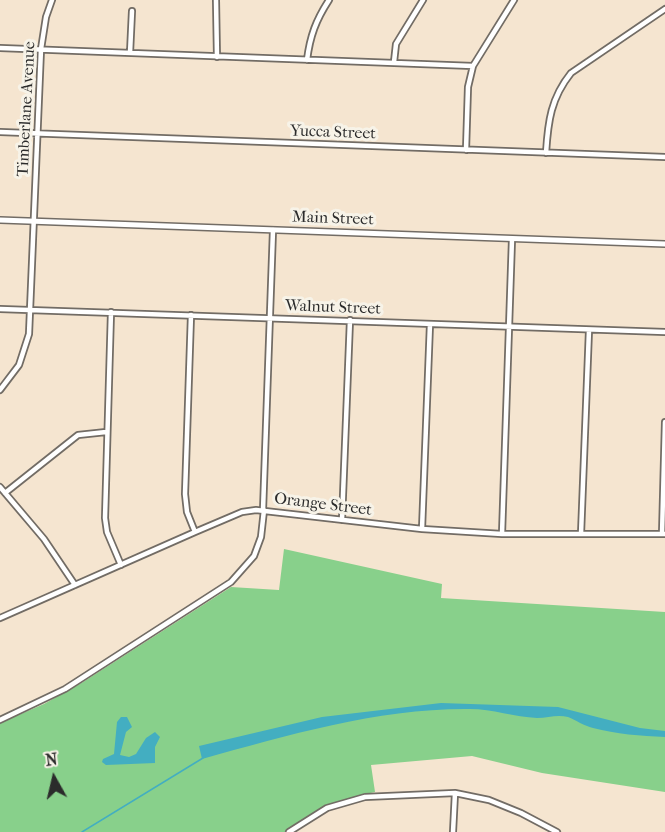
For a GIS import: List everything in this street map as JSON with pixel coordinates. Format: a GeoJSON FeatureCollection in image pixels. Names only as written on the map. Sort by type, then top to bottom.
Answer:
{"type":"FeatureCollection","features":[{"type":"Feature","properties":{"kind":"main road","name":"Main Street"},"geometry":{"type":"LineString","coordinates":[[0,220],[665,244]]}},
{"type":"Feature","properties":{"kind":"street","name":"Timberlane Avenue"},"geometry":{"type":"LineString","coordinates":[[0,390],[13,375],[24,353],[29,334],[41,50],[46,17],[52,0]]}},
{"type":"Feature","properties":{"kind":"street"},"geometry":{"type":"LineString","coordinates":[[216,0],[217,57]]}},
{"type":"Feature","properties":{"kind":"street"},"geometry":{"type":"LineString","coordinates":[[307,60],[310,36],[316,20],[329,0]]}},
{"type":"Feature","properties":{"kind":"street"},"geometry":{"type":"LineString","coordinates":[[394,63],[396,44],[423,0]]}},
{"type":"Feature","properties":{"kind":"street"},"geometry":{"type":"LineString","coordinates":[[466,150],[468,87],[473,66],[514,0]]}},
{"type":"Feature","properties":{"kind":"street"},"geometry":{"type":"LineString","coordinates":[[546,153],[549,115],[561,86],[571,73],[665,9]]}},
{"type":"Feature","properties":{"kind":"street"},"geometry":{"type":"LineString","coordinates":[[130,53],[132,11]]}},
{"type":"Feature","properties":{"kind":"street"},"geometry":{"type":"LineString","coordinates":[[0,48],[473,66]]}},
{"type":"Feature","properties":{"kind":"street","name":"Yucca Street"},"geometry":{"type":"LineString","coordinates":[[0,132],[665,157]]}},
{"type":"Feature","properties":{"kind":"street"},"geometry":{"type":"LineString","coordinates":[[0,720],[65,688],[231,582],[254,556],[261,537],[264,510],[273,230]]}},
{"type":"Feature","properties":{"kind":"street"},"geometry":{"type":"LineString","coordinates":[[502,534],[512,239]]}},
{"type":"Feature","properties":{"kind":"street","name":"Walnut Street"},"geometry":{"type":"LineString","coordinates":[[0,309],[665,332]]}},
{"type":"Feature","properties":{"kind":"street"},"geometry":{"type":"LineString","coordinates":[[111,312],[106,432],[106,525],[122,565]]}},
{"type":"Feature","properties":{"kind":"street"},"geometry":{"type":"LineString","coordinates":[[191,315],[185,494],[187,512],[195,532]]}},
{"type":"Feature","properties":{"kind":"street"},"geometry":{"type":"LineString","coordinates":[[342,520],[350,320]]}},
{"type":"Feature","properties":{"kind":"street"},"geometry":{"type":"LineString","coordinates":[[422,529],[430,324]]}},
{"type":"Feature","properties":{"kind":"street"},"geometry":{"type":"LineString","coordinates":[[581,534],[589,330]]}},
{"type":"Feature","properties":{"kind":"street"},"geometry":{"type":"LineString","coordinates":[[663,534],[665,422]]}},
{"type":"Feature","properties":{"kind":"street"},"geometry":{"type":"LineString","coordinates":[[5,493],[78,435],[106,432]]}},
{"type":"Feature","properties":{"kind":"street"},"geometry":{"type":"LineString","coordinates":[[0,487],[44,539],[75,585]]}},
{"type":"Feature","properties":{"kind":"street","name":"Orange Street"},"geometry":{"type":"LineString","coordinates":[[0,618],[242,512],[264,510],[422,529],[502,534],[663,534]]}},
{"type":"Feature","properties":{"kind":"street"},"geometry":{"type":"LineString","coordinates":[[453,832],[455,793]]}},
{"type":"Feature","properties":{"kind":"street"},"geometry":{"type":"LineString","coordinates":[[289,832],[327,808],[365,796],[455,793],[489,800],[557,832]]}},
{"type":"Feature","properties":{"kind":"street"},"geometry":{"type":"LineString","coordinates":[[544,832],[547,826]]}},
{"type":"Feature","properties":{"kind":"green space"},"geometry":{"type":"Polygon","coordinates":[[[284,549],[442,584],[441,598],[665,612],[665,792],[542,773],[472,756],[371,765],[375,792],[328,806],[306,817],[285,832],[0,832],[0,723],[44,704],[83,682],[231,587],[279,590],[284,549]]]}},
{"type":"Feature","properties":{"kind":"water"},"geometry":{"type":"Polygon","coordinates":[[[441,703],[558,707],[640,728],[665,731],[665,737],[602,730],[564,716],[537,718],[470,709],[402,713],[368,718],[301,732],[202,759],[199,746],[322,717],[441,703]]]}},
{"type":"Feature","properties":{"kind":"water"},"geometry":{"type":"Polygon","coordinates":[[[121,717],[127,717],[132,727],[126,732],[120,755],[129,757],[136,754],[146,738],[155,732],[160,737],[155,747],[155,763],[106,765],[102,762],[103,759],[114,754],[117,722],[121,717]]]}},
{"type":"Feature","properties":{"kind":"waterway"},"geometry":{"type":"LineString","coordinates":[[82,832],[203,758]]}}]}
